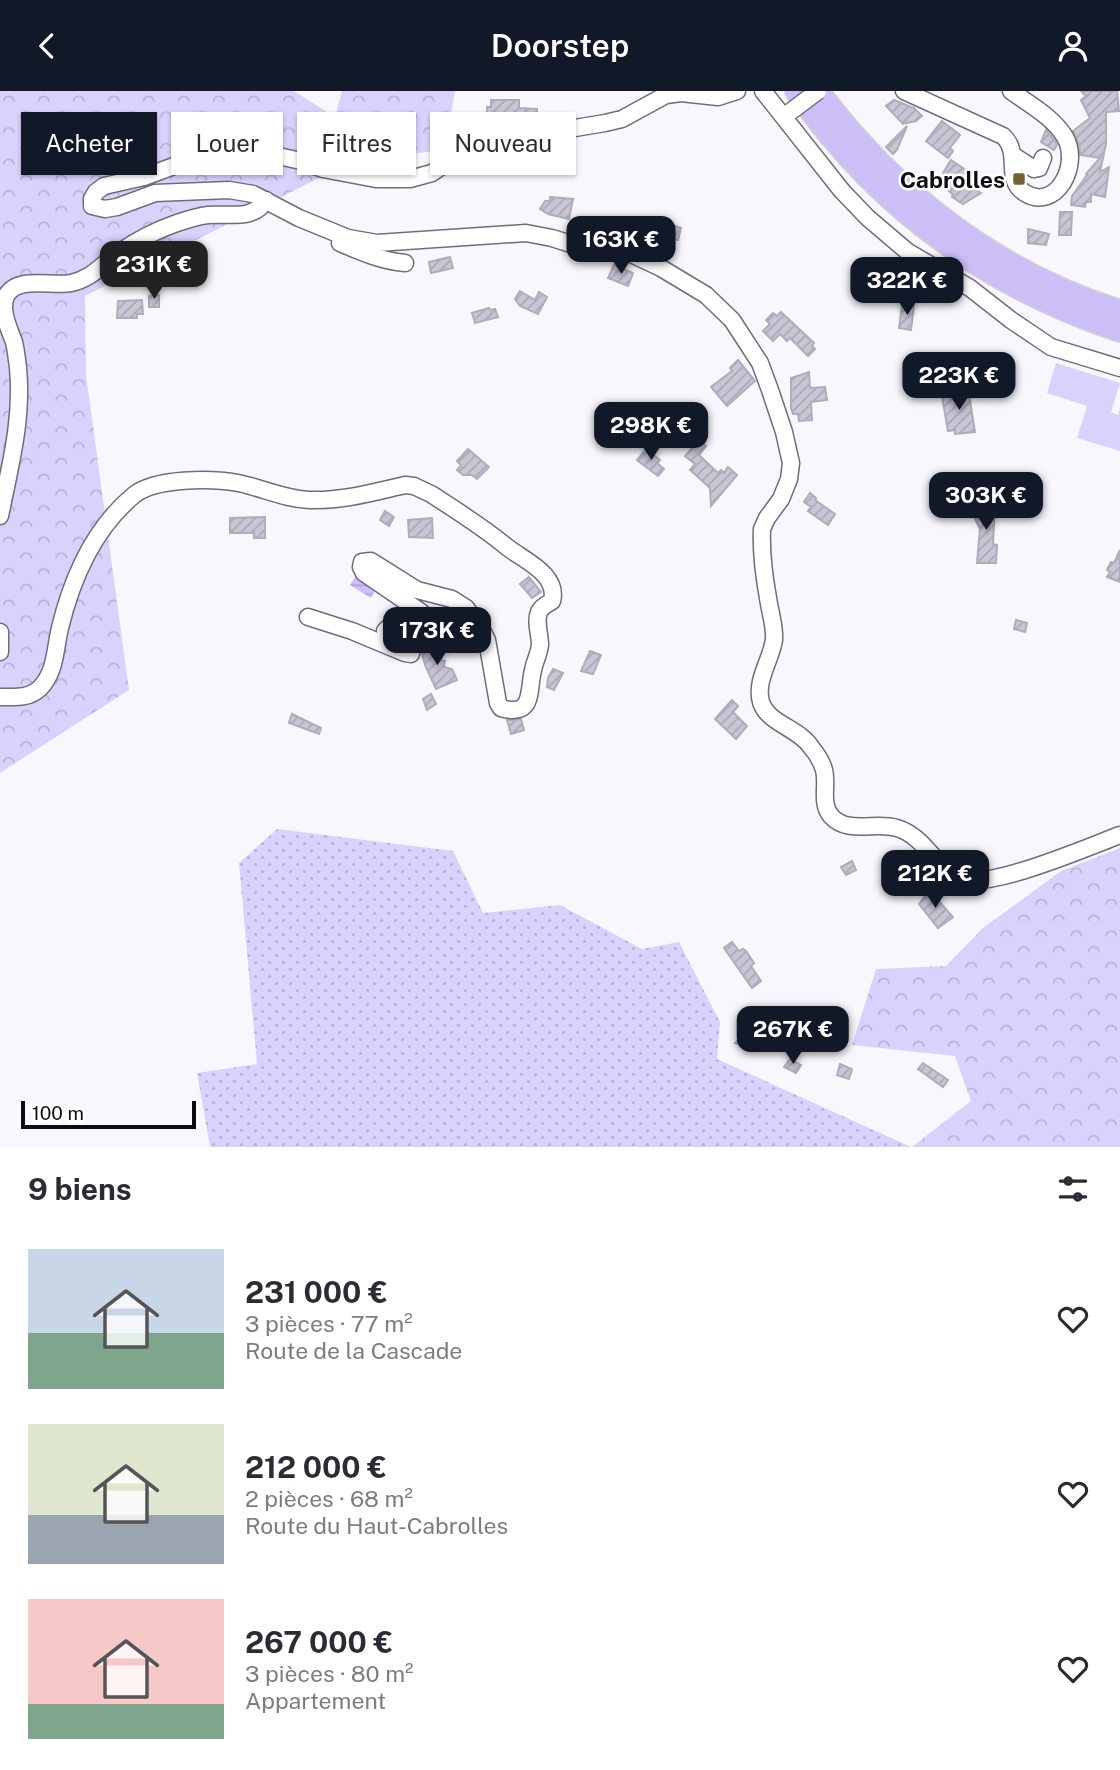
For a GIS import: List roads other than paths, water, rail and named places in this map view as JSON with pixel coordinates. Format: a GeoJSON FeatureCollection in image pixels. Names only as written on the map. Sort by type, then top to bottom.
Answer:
{"type":"FeatureCollection","features":[{"type":"Feature","properties":{"kind":"highway"},"geometry":{"type":"LineString","coordinates":[[818,91],[872,157],[906,190],[956,230],[1026,274],[1120,312]]}},
{"type":"Feature","properties":{"kind":"highway"},"geometry":{"type":"LineString","coordinates":[[790,107],[819,120],[865,174],[910,216],[951,247],[1025,292],[1120,330]]}},
{"type":"Feature","properties":{"kind":"street"},"geometry":{"type":"LineString","coordinates":[[737,91],[718,97],[681,93],[666,95],[622,119],[605,123],[545,132],[503,132],[485,136],[432,173],[410,179],[376,179],[323,169],[302,160],[274,155],[193,159],[144,177],[104,186],[96,192],[92,206],[117,208],[155,193],[177,190],[229,190],[253,194],[335,233],[377,243],[509,233],[538,234],[590,250],[627,252],[661,268],[706,295],[732,320],[760,363],[785,432],[791,463],[789,479],[762,529],[761,543],[774,641],[760,690],[761,701],[766,711],[806,739],[816,754],[824,770],[825,802],[830,814],[842,825],[893,827],[908,832],[958,878],[970,881],[1014,873],[1120,835]]}},
{"type":"Feature","properties":{"kind":"street"},"geometry":{"type":"LineString","coordinates":[[763,91],[790,107],[842,191],[881,230],[908,252],[970,288],[1051,347],[1120,368]]}},
{"type":"Feature","properties":{"kind":"street"},"geometry":{"type":"LineString","coordinates":[[790,107],[818,91]]}},
{"type":"Feature","properties":{"kind":"street"},"geometry":{"type":"LineString","coordinates":[[904,91],[1003,136],[1013,148],[1017,186],[1033,196],[1048,195],[1060,187],[1071,164],[1069,145],[1047,117],[1011,91]]}},
{"type":"Feature","properties":{"kind":"street"},"geometry":{"type":"LineString","coordinates":[[1014,156],[1034,169],[1039,168],[1043,158]]}},
{"type":"Feature","properties":{"kind":"street"},"geometry":{"type":"LineString","coordinates":[[0,516],[20,415],[15,344],[3,311],[5,296],[13,288],[24,285],[68,284],[85,280],[118,253],[145,237],[178,223],[207,215],[255,212],[266,200]]}},
{"type":"Feature","properties":{"kind":"street"},"geometry":{"type":"LineString","coordinates":[[335,233],[335,240],[363,253],[405,263]]}},
{"type":"Feature","properties":{"kind":"street"},"geometry":{"type":"LineString","coordinates":[[0,697],[22,697],[42,686],[52,668],[59,630],[74,577],[86,555],[131,498],[143,488],[157,484],[237,482],[288,498],[310,500],[337,500],[405,485],[414,486],[431,494],[530,561],[552,587],[554,597],[538,613],[538,657],[528,700],[517,712],[501,708],[498,703],[487,640],[466,608],[452,599],[417,590],[371,561],[362,562],[364,573],[426,618],[423,623],[388,628],[385,631],[386,636],[412,649],[411,654],[307,617]]}},
{"type":"Feature","properties":{"kind":"street"},"geometry":{"type":"LineString","coordinates":[[0,632],[0,652]]}},
{"type":"Feature","properties":{"kind":"place","name":"Cabrolles"},"geometry":{"type":"Point","coordinates":[1019,179]}}]}
